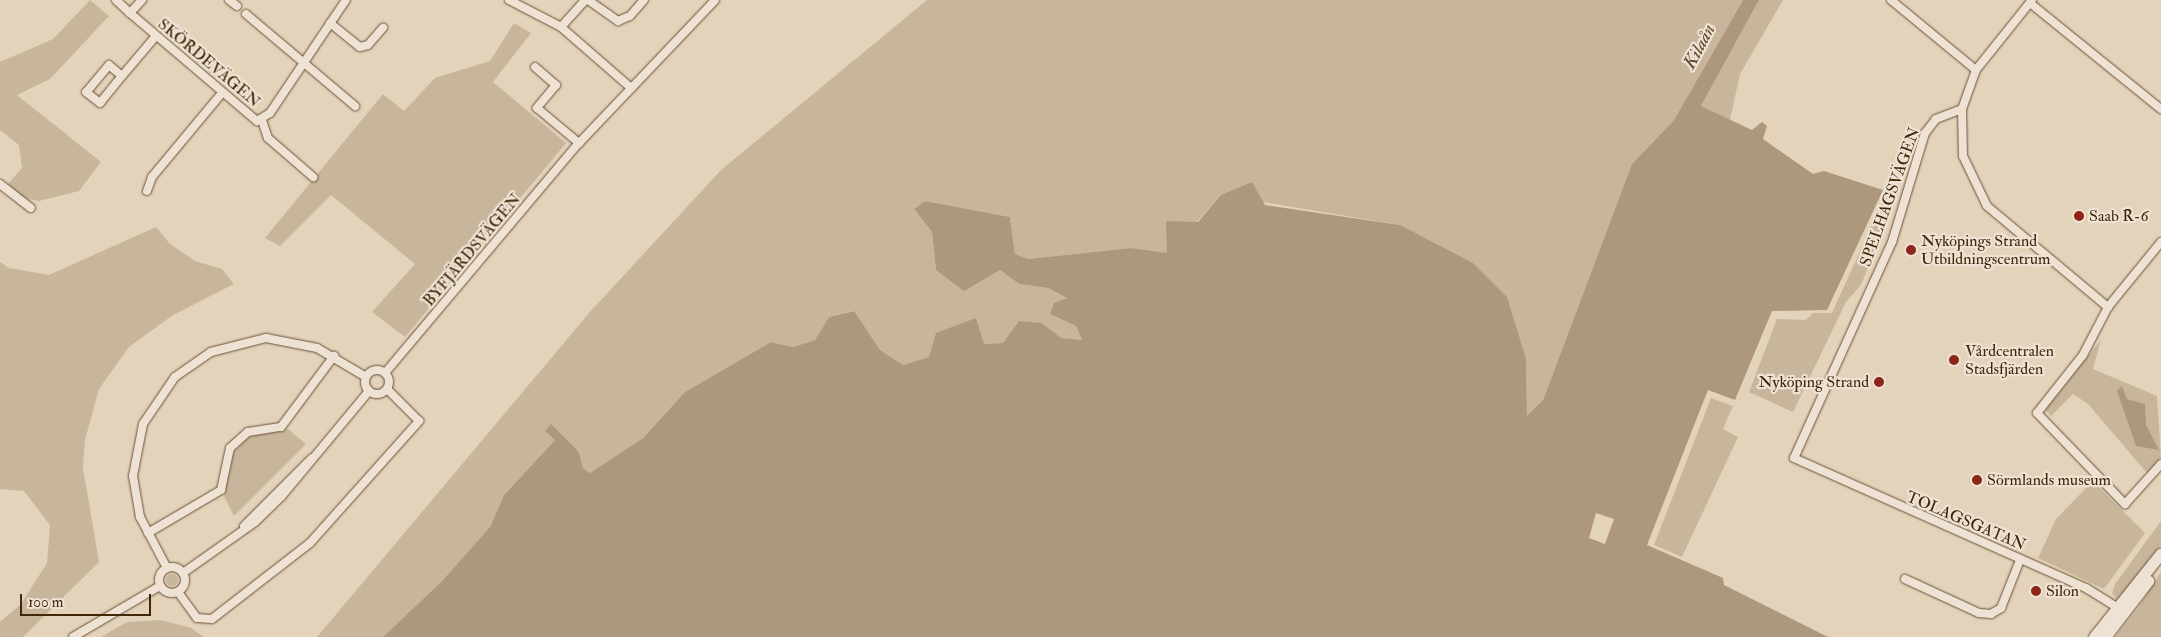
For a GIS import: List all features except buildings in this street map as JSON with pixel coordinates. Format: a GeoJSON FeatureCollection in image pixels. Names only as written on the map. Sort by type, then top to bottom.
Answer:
{"type":"FeatureCollection","features":[{"type":"Feature","properties":{"kind":"main road"},"geometry":{"type":"LineString","coordinates":[[2105,637],[2121,610],[2161,553]]}},
{"type":"Feature","properties":{"kind":"main road"},"geometry":{"type":"LineString","coordinates":[[2094,637],[2121,610],[2161,562]]}},
{"type":"Feature","properties":{"kind":"street","name":"SKÖRDEVÄGEN"},"geometry":{"type":"LineString","coordinates":[[116,0],[155,37],[222,94],[262,120],[268,138],[314,177]]}},
{"type":"Feature","properties":{"kind":"street"},"geometry":{"type":"LineString","coordinates":[[130,13],[142,0]]}},
{"type":"Feature","properties":{"kind":"street"},"geometry":{"type":"LineString","coordinates":[[229,0],[237,6]]}},
{"type":"Feature","properties":{"kind":"street","name":"SKÖRDEVÄGEN"},"geometry":{"type":"LineString","coordinates":[[262,120],[346,0]]}},
{"type":"Feature","properties":{"kind":"street"},"geometry":{"type":"LineString","coordinates":[[509,0],[561,27],[630,87]]}},
{"type":"Feature","properties":{"kind":"street"},"geometry":{"type":"LineString","coordinates":[[561,27],[586,0],[618,21],[630,16],[644,0]]}},
{"type":"Feature","properties":{"kind":"street","name":"BYFJÄRDSVÄGEN"},"geometry":{"type":"LineString","coordinates":[[385,373],[579,143],[630,87],[715,0]]}},
{"type":"Feature","properties":{"kind":"street"},"geometry":{"type":"LineString","coordinates":[[1890,0],[1976,70]]}},
{"type":"Feature","properties":{"kind":"street"},"geometry":{"type":"LineString","coordinates":[[2108,307],[1987,206],[1963,156],[1962,109],[1976,70],[2031,2],[2161,109]]}},
{"type":"Feature","properties":{"kind":"street"},"geometry":{"type":"LineString","coordinates":[[246,14],[355,106]]}},
{"type":"Feature","properties":{"kind":"street"},"geometry":{"type":"LineString","coordinates":[[330,24],[360,47],[368,45],[383,28]]}},
{"type":"Feature","properties":{"kind":"street"},"geometry":{"type":"LineString","coordinates":[[122,76],[109,65],[86,92],[100,103],[155,37]]}},
{"type":"Feature","properties":{"kind":"street"},"geometry":{"type":"LineString","coordinates":[[535,67],[556,85],[537,108],[579,143]]}},
{"type":"Feature","properties":{"kind":"street"},"geometry":{"type":"LineString","coordinates":[[147,191],[152,177],[222,94]]}},
{"type":"Feature","properties":{"kind":"street","name":"SPELHAGSVÄGEN"},"geometry":{"type":"LineString","coordinates":[[1794,458],[1892,242],[1926,133],[1936,118],[1962,109]]}},
{"type":"Feature","properties":{"kind":"street"},"geometry":{"type":"LineString","coordinates":[[0,184],[31,208]]}},
{"type":"Feature","properties":{"kind":"street"},"geometry":{"type":"LineString","coordinates":[[2161,242],[2108,307],[2082,355],[2037,413],[2125,504],[2161,464]]}},
{"type":"Feature","properties":{"kind":"street"},"geometry":{"type":"LineString","coordinates":[[184,573],[167,568],[148,533],[134,491],[137,442],[151,408],[175,377],[211,352],[248,340],[287,340],[334,356],[366,376],[369,391]]}},
{"type":"Feature","properties":{"kind":"street"},"geometry":{"type":"LineString","coordinates":[[148,533],[221,490],[225,458],[234,443],[258,428],[281,427],[334,356]]}},
{"type":"Feature","properties":{"kind":"street"},"geometry":{"type":"LineString","coordinates":[[178,592],[197,618],[212,619],[310,543],[419,421],[386,389],[385,373],[374,370],[366,376]]}},
{"type":"Feature","properties":{"kind":"street"},"geometry":{"type":"LineString","coordinates":[[369,391],[378,394],[386,389]]}},
{"type":"Feature","properties":{"kind":"street"},"geometry":{"type":"LineString","coordinates":[[184,573],[242,530],[281,497],[369,391]]}},
{"type":"Feature","properties":{"kind":"street","name":"TOLAGSGATAN"},"geometry":{"type":"LineString","coordinates":[[1794,458],[2086,588],[2121,610]]}},
{"type":"Feature","properties":{"kind":"street"},"geometry":{"type":"LineString","coordinates":[[1904,579],[1979,613],[1991,614],[2001,608],[2020,560]]}},
{"type":"Feature","properties":{"kind":"street"},"geometry":{"type":"LineString","coordinates":[[167,568],[160,574],[160,586],[168,593],[178,592],[184,585],[184,573]]}},
{"type":"Feature","properties":{"kind":"street"},"geometry":{"type":"LineString","coordinates":[[73,637],[160,586]]}},
{"type":"Feature","properties":{"kind":"shaded area"},"geometry":{"type":"Polygon","coordinates":[[[90,0],[109,16],[50,79],[17,95],[101,162],[79,191],[39,201],[23,198],[8,184],[22,168],[19,145],[0,130],[0,62],[53,39],[90,0]]]}},
{"type":"Feature","properties":{"kind":"shaded area"},"geometry":{"type":"Polygon","coordinates":[[[927,0],[1743,0],[1674,120],[1632,164],[1543,400],[1527,417],[1526,359],[1400,225],[1221,195],[1168,254],[1131,248],[1028,259],[1015,254],[1010,217],[925,201],[914,209],[932,232],[936,270],[1000,270],[1019,284],[1048,288],[1068,298],[1050,314],[1076,326],[1082,340],[1061,338],[1042,323],[1003,343],[983,344],[976,318],[929,357],[903,365],[880,350],[853,311],[829,317],[815,340],[793,347],[771,342],[685,392],[643,438],[590,473],[583,468],[579,451],[555,440],[504,495],[490,527],[441,582],[383,637],[317,637],[589,313],[721,170],[927,0]]]}},
{"type":"Feature","properties":{"kind":"shaded area"},"geometry":{"type":"Polygon","coordinates":[[[1743,0],[1759,0],[1701,106],[1752,130],[1762,122],[1767,126],[1763,139],[1813,174],[1824,171],[1883,190],[1827,310],[1772,311],[1735,400],[1708,390],[1647,545],[1723,578],[1724,585],[1828,637],[383,637],[441,582],[490,527],[504,495],[555,440],[545,431],[551,424],[579,452],[583,468],[590,473],[643,438],[685,392],[771,342],[793,347],[815,340],[829,317],[854,311],[880,350],[903,365],[929,357],[936,333],[976,318],[984,344],[1003,343],[1019,321],[1042,323],[1061,338],[1082,340],[1076,326],[1050,314],[1054,303],[1067,298],[1048,288],[1019,284],[1000,270],[964,291],[936,270],[932,232],[914,209],[925,201],[1010,217],[1015,254],[1028,259],[1131,248],[1167,253],[1166,221],[1198,222],[1221,195],[1252,182],[1265,205],[1400,225],[1473,263],[1507,297],[1526,359],[1527,416],[1543,400],[1632,164],[1674,120],[1743,0]],[[1596,513],[1589,538],[1605,544],[1614,519],[1596,513]]]}},
{"type":"Feature","properties":{"kind":"shaded area"},"geometry":{"type":"Polygon","coordinates":[[[1759,0],[1783,0],[1740,74],[1730,120],[1701,106],[1759,0]]]}},
{"type":"Feature","properties":{"kind":"shaded area"},"geometry":{"type":"Polygon","coordinates":[[[514,23],[531,33],[493,82],[566,143],[405,337],[372,312],[415,264],[331,195],[280,246],[265,238],[383,94],[404,111],[435,78],[490,61],[514,23]]]}},
{"type":"Feature","properties":{"kind":"shaded area"},"geometry":{"type":"Polygon","coordinates":[[[1886,194],[1896,198],[1861,285],[1846,302],[1793,412],[1749,392],[1777,319],[1806,320],[1813,313],[1832,313],[1886,194]]]}},
{"type":"Feature","properties":{"kind":"shaded area"},"geometry":{"type":"Polygon","coordinates":[[[156,227],[170,244],[195,261],[222,269],[234,284],[173,315],[129,347],[99,389],[85,440],[83,468],[99,562],[23,637],[0,637],[0,622],[21,604],[47,563],[50,525],[24,491],[0,489],[0,262],[9,268],[49,275],[156,227]]]}},
{"type":"Feature","properties":{"kind":"shaded area"},"geometry":{"type":"Polygon","coordinates":[[[2101,340],[2093,369],[2157,396],[2161,457],[2147,473],[2088,404],[2073,394],[2051,416],[2045,409],[2101,340]]]}},
{"type":"Feature","properties":{"kind":"shaded area"},"geometry":{"type":"Polygon","coordinates":[[[2122,386],[2127,399],[2145,404],[2146,425],[2159,450],[2136,446],[2117,391],[2122,386]]]}},
{"type":"Feature","properties":{"kind":"shaded area"},"geometry":{"type":"Polygon","coordinates":[[[1711,398],[1733,406],[1723,429],[1738,437],[1682,557],[1654,545],[1711,398]]]}},
{"type":"Feature","properties":{"kind":"shaded area"},"geometry":{"type":"Polygon","coordinates":[[[288,429],[306,444],[234,516],[224,496],[232,454],[249,436],[288,429]]]}},
{"type":"Feature","properties":{"kind":"shaded area"},"geometry":{"type":"Polygon","coordinates":[[[2093,481],[2145,533],[2104,589],[2038,558],[2056,519],[2093,481]]]}},
{"type":"Feature","properties":{"kind":"shaded area"},"geometry":{"type":"Polygon","coordinates":[[[2161,521],[2161,545],[2117,600],[2112,593],[2115,584],[2161,521]]]}},
{"type":"Feature","properties":{"kind":"shaded area"},"geometry":{"type":"Polygon","coordinates":[[[2161,572],[2161,637],[2115,637],[2138,608],[2161,572]]]}},
{"type":"Feature","properties":{"kind":"shaded area"},"geometry":{"type":"Polygon","coordinates":[[[172,574],[178,580],[172,586],[166,580],[172,574]]]}},
{"type":"Feature","properties":{"kind":"shaded area"},"geometry":{"type":"Polygon","coordinates":[[[161,620],[191,628],[204,637],[101,637],[127,622],[161,620]]]}},
{"type":"Feature","properties":{"kind":"place","name":"Saab R-6"},"geometry":{"type":"Point","coordinates":[2079,216]}},
{"type":"Feature","properties":{"kind":"place","name":"Nyköpings Strand Utbildningscentrum"},"geometry":{"type":"Point","coordinates":[1911,250]}},
{"type":"Feature","properties":{"kind":"place","name":"Vårdcentralen Stadsfjärden"},"geometry":{"type":"Point","coordinates":[1954,360]}},
{"type":"Feature","properties":{"kind":"place","name":"Nyköping Strand"},"geometry":{"type":"Point","coordinates":[1879,382]}},
{"type":"Feature","properties":{"kind":"place","name":"Sörmlands museum"},"geometry":{"type":"Point","coordinates":[1977,480]}},
{"type":"Feature","properties":{"kind":"place","name":"Silon"},"geometry":{"type":"Point","coordinates":[2036,591]}},
{"type":"Feature","properties":{"kind":"water label","name":"Kilaån"},"geometry":{"type":"Point","coordinates":[1700,47]}}]}
